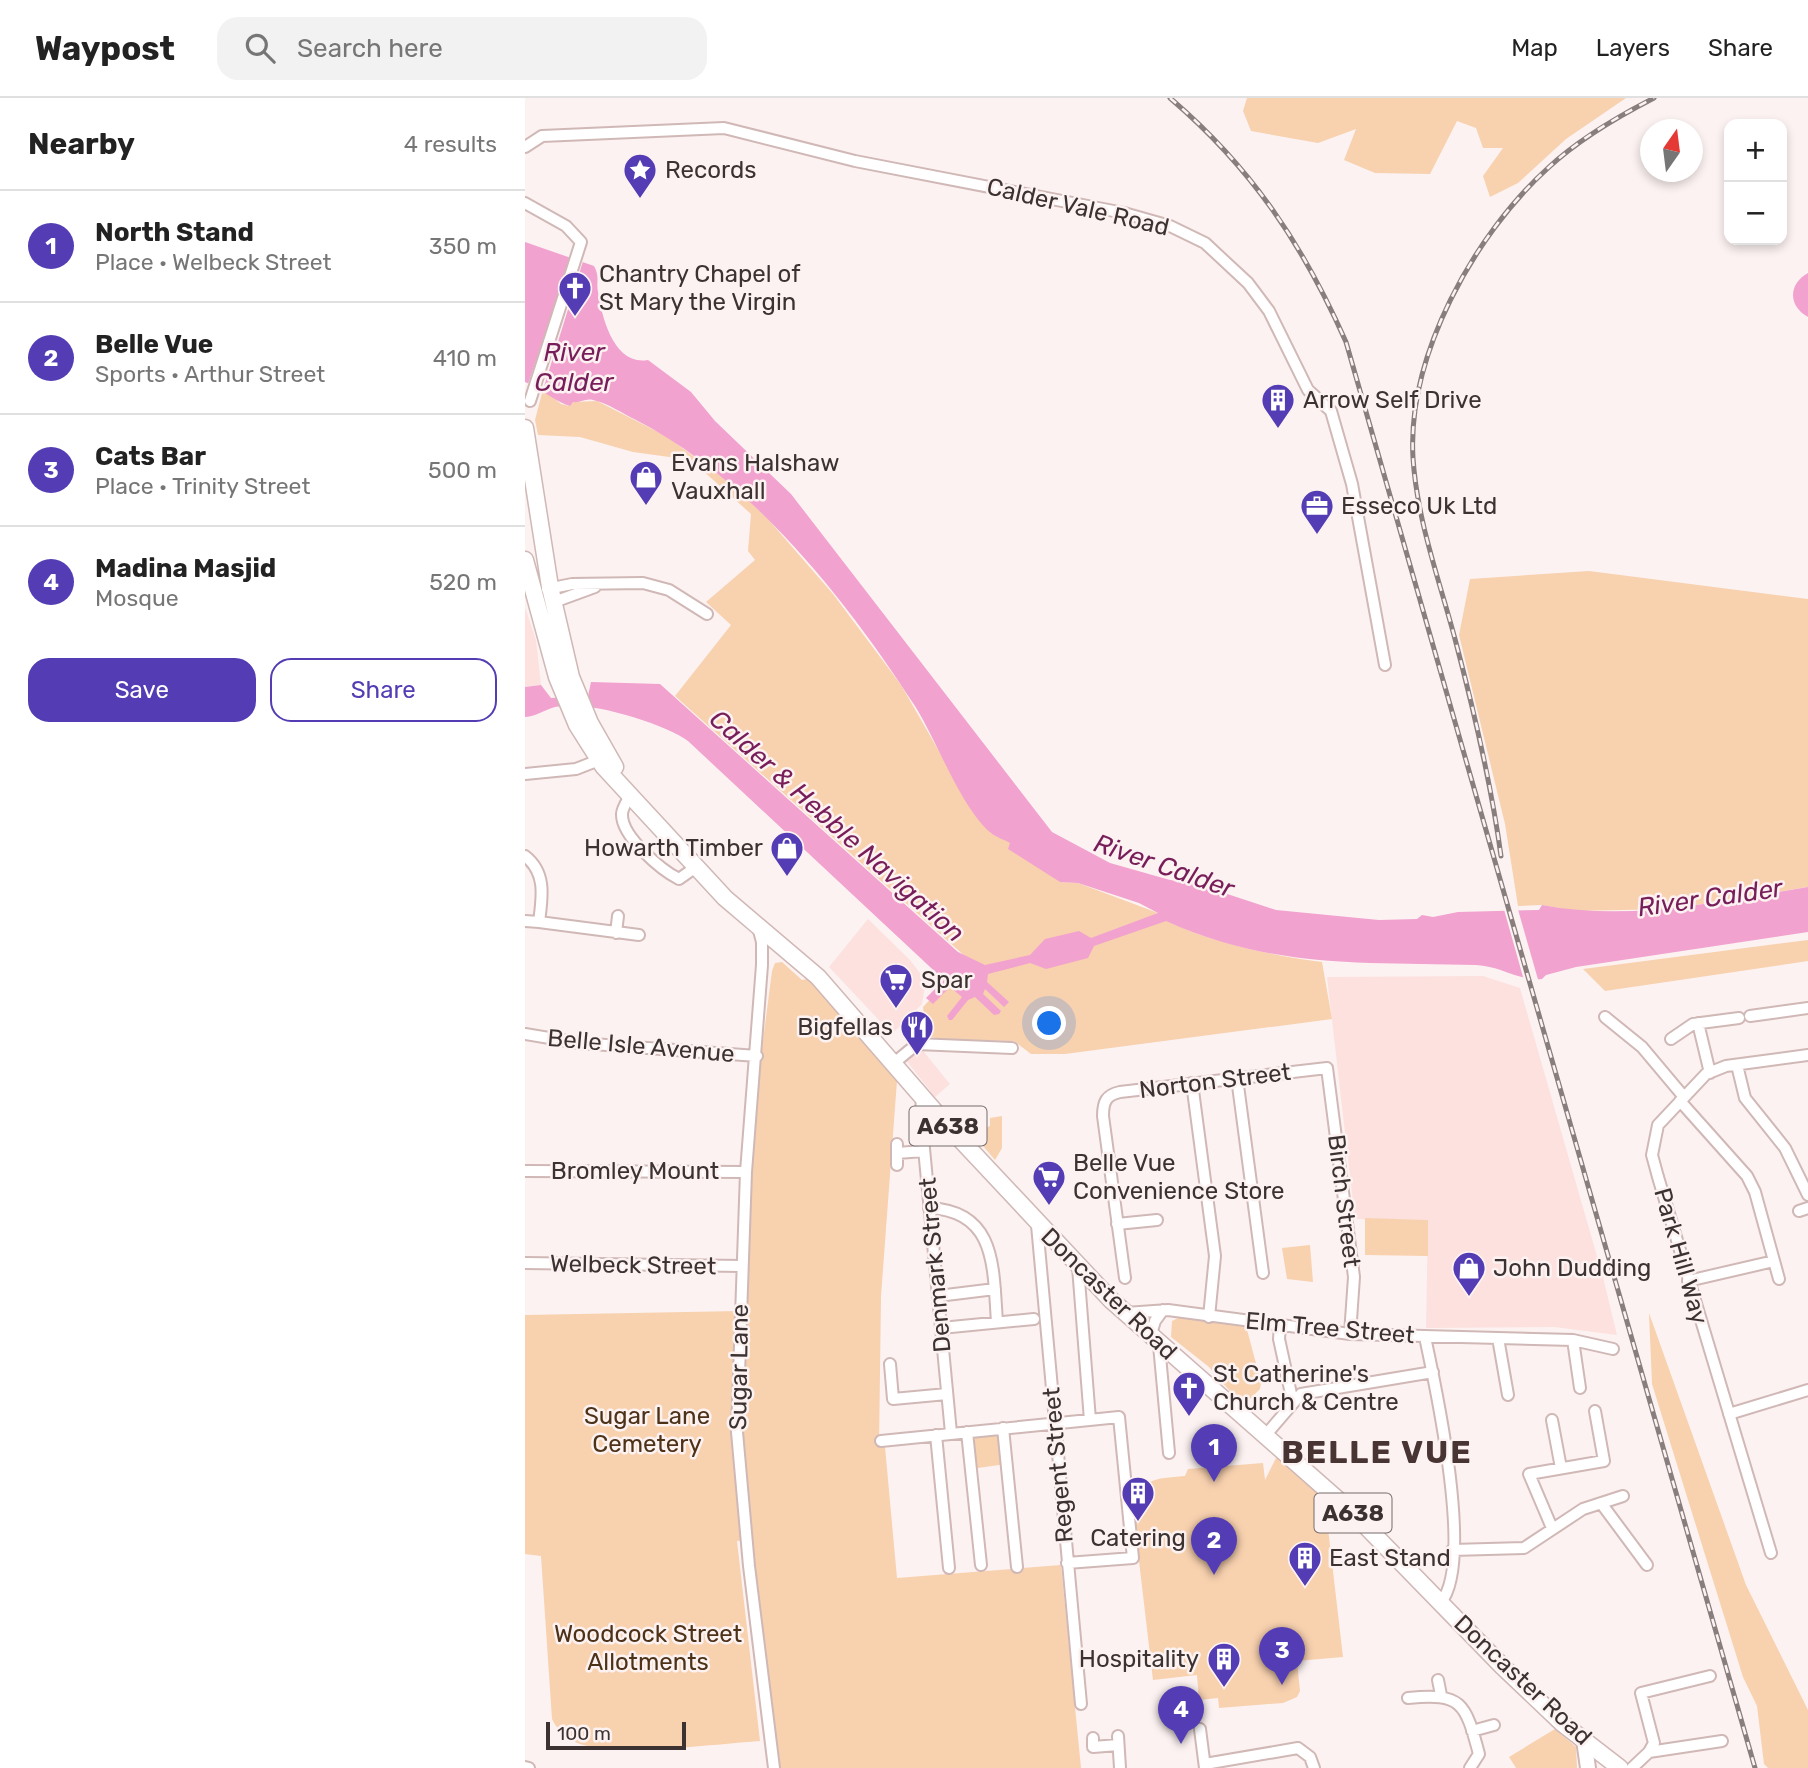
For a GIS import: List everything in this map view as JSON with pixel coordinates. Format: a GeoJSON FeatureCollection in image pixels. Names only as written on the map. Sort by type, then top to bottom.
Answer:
{"type":"FeatureCollection","features":[{"type":"Feature","properties":{"kind":"highway","name":"Doncaster Road"},"geometry":{"type":"LineString","coordinates":[[525,428],[564,677]]}},
{"type":"Feature","properties":{"kind":"highway","name":"Doncaster Road"},"geometry":{"type":"LineString","coordinates":[[526,567],[540,614],[599,760],[725,898],[818,977],[1037,1225],[1124,1313],[1353,1513],[1502,1666],[1584,1740],[1620,1768]]}},
{"type":"Feature","properties":{"kind":"highway","name":"Doncaster Road"},"geometry":{"type":"LineString","coordinates":[[584,724],[629,792]]}},
{"type":"Feature","properties":{"kind":"main road"},"geometry":{"type":"LineString","coordinates":[[1584,1740],[1588,1768]]}},
{"type":"Feature","properties":{"kind":"street","name":"Calder Vale Road"},"geometry":{"type":"LineString","coordinates":[[525,146],[542,136],[724,128],[855,161],[1124,213],[1170,226],[1205,243],[1248,283],[1269,311],[1308,390],[1331,411],[1352,484],[1385,665]]}},
{"type":"Feature","properties":{"kind":"street"},"geometry":{"type":"LineString","coordinates":[[525,203],[566,226],[581,242],[532,396]]}},
{"type":"Feature","properties":{"kind":"street"},"geometry":{"type":"LineString","coordinates":[[540,614],[543,595],[629,582],[653,586],[682,597],[707,614]]}},
{"type":"Feature","properties":{"kind":"street"},"geometry":{"type":"LineString","coordinates":[[525,774],[576,769],[599,760]]}},
{"type":"Feature","properties":{"kind":"street"},"geometry":{"type":"LineString","coordinates":[[629,792],[622,814],[625,825],[641,849],[661,870],[679,878],[697,867]]}},
{"type":"Feature","properties":{"kind":"street"},"geometry":{"type":"LineString","coordinates":[[525,856],[534,865],[542,882],[539,922]]}},
{"type":"Feature","properties":{"kind":"street"},"geometry":{"type":"LineString","coordinates":[[616,933],[618,916]]}},
{"type":"Feature","properties":{"kind":"street"},"geometry":{"type":"LineString","coordinates":[[525,921],[639,935]]}},
{"type":"Feature","properties":{"kind":"street","name":"Sugar Lane"},"geometry":{"type":"LineString","coordinates":[[757,924],[762,942],[762,965],[746,1172],[737,1432],[749,1566],[774,1768]]}},
{"type":"Feature","properties":{"kind":"street"},"geometry":{"type":"LineString","coordinates":[[762,965],[772,952],[789,951]]}},
{"type":"Feature","properties":{"kind":"street"},"geometry":{"type":"LineString","coordinates":[[1671,1039],[1684,1028],[1698,1023],[1808,1008]]}},
{"type":"Feature","properties":{"kind":"street"},"geometry":{"type":"LineString","coordinates":[[1605,1017],[1624,1029],[1642,1047],[1747,1176],[1755,1192],[1779,1279]]}},
{"type":"Feature","properties":{"kind":"street"},"geometry":{"type":"LineString","coordinates":[[1698,1023],[1710,1073]]}},
{"type":"Feature","properties":{"kind":"street","name":"Belle Isle Avenue"},"geometry":{"type":"LineString","coordinates":[[525,1034],[579,1043],[757,1056]]}},
{"type":"Feature","properties":{"kind":"street"},"geometry":{"type":"LineString","coordinates":[[894,1063],[917,1044],[1012,1048]]}},
{"type":"Feature","properties":{"kind":"street","name":"Park Hill Way"},"geometry":{"type":"LineString","coordinates":[[1771,1553],[1652,1155],[1658,1125],[1710,1073],[1737,1065],[1808,1055]]}},
{"type":"Feature","properties":{"kind":"street"},"geometry":{"type":"LineString","coordinates":[[1737,1065],[1745,1098],[1785,1148],[1808,1195]]}},
{"type":"Feature","properties":{"kind":"street","name":"Norton Street"},"geometry":{"type":"LineString","coordinates":[[1117,1224],[1103,1116],[1105,1100],[1120,1092],[1327,1068]]}},
{"type":"Feature","properties":{"kind":"street","name":"Birch Street"},"geometry":{"type":"LineString","coordinates":[[1327,1068],[1354,1277],[1350,1334]]}},
{"type":"Feature","properties":{"kind":"street"},"geometry":{"type":"LineString","coordinates":[[1237,1078],[1263,1273]]}},
{"type":"Feature","properties":{"kind":"street"},"geometry":{"type":"LineString","coordinates":[[1192,1083],[1215,1256],[1209,1317]]}},
{"type":"Feature","properties":{"kind":"street","name":"Denmark Street"},"geometry":{"type":"LineString","coordinates":[[922,1096],[924,1151],[951,1433]]}},
{"type":"Feature","properties":{"kind":"street"},"geometry":{"type":"LineString","coordinates":[[897,1154],[924,1151]]}},
{"type":"Feature","properties":{"kind":"street","name":"Bromley Mount"},"geometry":{"type":"LineString","coordinates":[[525,1171],[746,1172]]}},
{"type":"Feature","properties":{"kind":"street"},"geometry":{"type":"LineString","coordinates":[[929,1208],[949,1209],[969,1217],[984,1233],[995,1289],[997,1322]]}},
{"type":"Feature","properties":{"kind":"street"},"geometry":{"type":"LineString","coordinates":[[1125,1278],[1117,1224],[1157,1220]]}},
{"type":"Feature","properties":{"kind":"street","name":"Regent Street"},"geometry":{"type":"LineString","coordinates":[[1037,1225],[1040,1318],[1055,1423],[1081,1704]]}},
{"type":"Feature","properties":{"kind":"street"},"geometry":{"type":"LineString","coordinates":[[1688,1281],[1774,1261]]}},
{"type":"Feature","properties":{"kind":"street","name":"Welbeck Street"},"geometry":{"type":"LineString","coordinates":[[525,1264],[742,1266]]}},
{"type":"Feature","properties":{"kind":"street"},"geometry":{"type":"LineString","coordinates":[[1078,1267],[1090,1420]]}},
{"type":"Feature","properties":{"kind":"street"},"geometry":{"type":"LineString","coordinates":[[938,1296],[995,1289]]}},
{"type":"Feature","properties":{"kind":"street"},"geometry":{"type":"LineString","coordinates":[[1163,1310],[1155,1321],[1154,1341],[1169,1453]]}},
{"type":"Feature","properties":{"kind":"street","name":"Elm Tree Street"},"geometry":{"type":"LineString","coordinates":[[1124,1313],[1163,1310],[1350,1334],[1573,1340],[1613,1349]]}},
{"type":"Feature","properties":{"kind":"street"},"geometry":{"type":"LineString","coordinates":[[941,1328],[1040,1318]]}},
{"type":"Feature","properties":{"kind":"street"},"geometry":{"type":"LineString","coordinates":[[1280,1326],[1279,1339],[1293,1403]]}},
{"type":"Feature","properties":{"kind":"street"},"geometry":{"type":"LineString","coordinates":[[1425,1337],[1454,1486],[1450,1584],[1441,1602]]}},
{"type":"Feature","properties":{"kind":"street"},"geometry":{"type":"LineString","coordinates":[[1498,1338],[1508,1395]]}},
{"type":"Feature","properties":{"kind":"street"},"geometry":{"type":"LineString","coordinates":[[1573,1340],[1580,1388]]}},
{"type":"Feature","properties":{"kind":"street"},"geometry":{"type":"LineString","coordinates":[[890,1364],[893,1399],[947,1394]]}},
{"type":"Feature","properties":{"kind":"street"},"geometry":{"type":"LineString","coordinates":[[1270,1430],[1301,1394],[1433,1372]]}},
{"type":"Feature","properties":{"kind":"street"},"geometry":{"type":"LineString","coordinates":[[1729,1414],[1808,1390]]}},
{"type":"Feature","properties":{"kind":"street"},"geometry":{"type":"LineString","coordinates":[[1552,1528],[1528,1474],[1604,1461],[1595,1411]]}},
{"type":"Feature","properties":{"kind":"street"},"geometry":{"type":"LineString","coordinates":[[881,1441],[1119,1417],[1133,1558],[1067,1563]]}},
{"type":"Feature","properties":{"kind":"street"},"geometry":{"type":"LineString","coordinates":[[1552,1420],[1561,1468]]}},
{"type":"Feature","properties":{"kind":"street"},"geometry":{"type":"LineString","coordinates":[[1003,1428],[1017,1567]]}},
{"type":"Feature","properties":{"kind":"street"},"geometry":{"type":"LineString","coordinates":[[967,1432],[981,1565]]}},
{"type":"Feature","properties":{"kind":"street"},"geometry":{"type":"LineString","coordinates":[[936,1435],[949,1568]]}},
{"type":"Feature","properties":{"kind":"street"},"geometry":{"type":"LineString","coordinates":[[1452,1550],[1524,1548],[1583,1508],[1623,1496]]}},
{"type":"Feature","properties":{"kind":"street"},"geometry":{"type":"LineString","coordinates":[[1601,1503],[1647,1565]]}},
{"type":"Feature","properties":{"kind":"street"},"geometry":{"type":"LineString","coordinates":[[1632,1768],[1649,1752],[1654,1743],[1641,1693],[1710,1676]]}},
{"type":"Feature","properties":{"kind":"street"},"geometry":{"type":"LineString","coordinates":[[1438,1680],[1441,1695]]}},
{"type":"Feature","properties":{"kind":"street"},"geometry":{"type":"LineString","coordinates":[[1408,1698],[1441,1695],[1459,1705],[1472,1731],[1479,1754],[1470,1768]]}},
{"type":"Feature","properties":{"kind":"street"},"geometry":{"type":"LineString","coordinates":[[1472,1731],[1494,1725]]}},
{"type":"Feature","properties":{"kind":"street"},"geometry":{"type":"LineString","coordinates":[[1200,1729],[1205,1766],[1298,1748],[1310,1757],[1314,1768]]}},
{"type":"Feature","properties":{"kind":"street"},"geometry":{"type":"LineString","coordinates":[[1093,1738],[1093,1747],[1118,1740],[1120,1768]]}},
{"type":"Feature","properties":{"kind":"street"},"geometry":{"type":"LineString","coordinates":[[1649,1752],[1722,1741]]}},
{"type":"Feature","properties":{"kind":"shaded area"},"geometry":{"type":"Polygon","coordinates":[[[525,607],[536,640],[541,685],[525,687],[525,607]]]}},
{"type":"Feature","properties":{"kind":"shaded area"},"geometry":{"type":"Polygon","coordinates":[[[868,919],[910,960],[926,981],[922,1004],[892,1034],[829,967],[868,919]]]}},
{"type":"Feature","properties":{"kind":"shaded area"},"geometry":{"type":"Polygon","coordinates":[[[1483,976],[1520,988],[1603,1277],[1617,1335],[1554,1327],[1426,1328],[1428,1220],[1355,1219],[1327,977],[1483,976]]]}},
{"type":"Feature","properties":{"kind":"shaded area"},"geometry":{"type":"Polygon","coordinates":[[[920,1047],[950,1084],[935,1097],[905,1059],[920,1047]]]}},
{"type":"Feature","properties":{"kind":"green space"},"geometry":{"type":"Polygon","coordinates":[[[1247,98],[1626,98],[1566,139],[1518,183],[1490,197],[1483,176],[1503,148],[1483,148],[1476,128],[1457,121],[1430,174],[1375,173],[1344,160],[1356,129],[1318,143],[1251,131],[1243,111],[1247,98]]]}},
{"type":"Feature","properties":{"kind":"green space"},"geometry":{"type":"Polygon","coordinates":[[[543,389],[561,404],[569,406],[573,402],[597,401],[666,436],[734,486],[767,518],[833,594],[901,685],[967,800],[991,833],[1004,838],[1060,882],[1078,883],[1158,913],[1154,915],[1215,940],[1257,951],[1322,962],[1332,1019],[1065,1054],[1031,1054],[1014,1041],[947,1040],[926,1036],[923,1007],[968,959],[675,696],[731,625],[706,602],[755,560],[748,551],[751,514],[691,460],[633,452],[580,437],[538,435],[535,420],[543,389]]]}},
{"type":"Feature","properties":{"kind":"green space"},"geometry":{"type":"Polygon","coordinates":[[[1589,571],[1808,599],[1808,887],[1672,909],[1574,911],[1542,905],[1518,906],[1505,824],[1459,635],[1470,579],[1589,571]]]}},
{"type":"Feature","properties":{"kind":"green space"},"geometry":{"type":"Polygon","coordinates":[[[1808,940],[1808,961],[1605,991],[1583,969],[1808,940]]]}},
{"type":"Feature","properties":{"kind":"green space","name":"Sugar Lane Cemetery"},"geometry":{"type":"Polygon","coordinates":[[[782,962],[802,980],[818,977],[898,1067],[881,1296],[879,1446],[885,1447],[897,1578],[1061,1565],[1081,1768],[774,1768],[745,1540],[737,1541],[760,1741],[643,1750],[598,1748],[571,1740],[560,1731],[552,1719],[541,1556],[525,1554],[525,1315],[739,1311],[746,1172],[772,971],[775,963],[782,962]]]}},
{"type":"Feature","properties":{"kind":"green space"},"geometry":{"type":"Polygon","coordinates":[[[1002,1116],[1002,1148],[995,1160],[972,1133],[990,1126],[990,1118],[1002,1116]]]}},
{"type":"Feature","properties":{"kind":"green space"},"geometry":{"type":"Polygon","coordinates":[[[1365,1218],[1428,1220],[1428,1256],[1365,1255],[1365,1218]]]}},
{"type":"Feature","properties":{"kind":"green space"},"geometry":{"type":"Polygon","coordinates":[[[1310,1245],[1313,1282],[1287,1279],[1282,1248],[1310,1245]]]}},
{"type":"Feature","properties":{"kind":"green space"},"geometry":{"type":"Polygon","coordinates":[[[1649,1313],[1746,1585],[1808,1710],[1808,1768],[1768,1768],[1764,1764],[1757,1706],[1743,1677],[1652,1384],[1649,1313]]]}},
{"type":"Feature","properties":{"kind":"green space"},"geometry":{"type":"Polygon","coordinates":[[[1182,1316],[1246,1326],[1261,1382],[1260,1389],[1243,1406],[1209,1367],[1171,1337],[1172,1321],[1182,1316]]]}},
{"type":"Feature","properties":{"kind":"green space"},"geometry":{"type":"Polygon","coordinates":[[[1003,1428],[1006,1464],[971,1469],[967,1432],[1003,1428]]]}},
{"type":"Feature","properties":{"kind":"green space"},"geometry":{"type":"Polygon","coordinates":[[[1277,1456],[1324,1494],[1343,1657],[1297,1661],[1300,1691],[1297,1697],[1283,1703],[1219,1708],[1218,1698],[1199,1700],[1197,1675],[1153,1680],[1133,1510],[1140,1491],[1157,1479],[1185,1476],[1188,1469],[1263,1463],[1265,1480],[1277,1456]]]}},
{"type":"Feature","properties":{"kind":"green space"},"geometry":{"type":"Polygon","coordinates":[[[1555,1729],[1576,1747],[1577,1768],[1516,1768],[1509,1757],[1555,1729]]]}},
{"type":"Feature","properties":{"kind":"water","name":"River Calder"},"geometry":{"type":"Polygon","coordinates":[[[525,242],[594,266],[603,314],[618,348],[626,356],[636,360],[648,360],[691,392],[715,421],[791,494],[1052,832],[1110,863],[1170,880],[1197,884],[1276,910],[1379,920],[1417,919],[1422,915],[1433,917],[1458,912],[1539,910],[1542,905],[1575,910],[1642,910],[1675,908],[1808,887],[1808,932],[1576,967],[1546,975],[1542,979],[1533,979],[1476,965],[1356,962],[1281,955],[1205,937],[1166,921],[1094,946],[1088,958],[1046,969],[1030,963],[988,974],[987,982],[1009,1002],[1004,1007],[985,989],[983,994],[1001,1011],[999,1014],[994,1015],[975,997],[968,1000],[952,1020],[949,1020],[947,1016],[962,997],[950,987],[933,1004],[926,998],[944,980],[688,741],[643,720],[585,706],[555,707],[525,717],[525,687],[541,685],[551,698],[588,696],[591,682],[660,684],[958,952],[985,965],[1030,955],[1045,939],[1079,931],[1091,938],[1158,913],[1139,903],[1078,883],[1060,882],[1008,849],[1010,843],[991,833],[970,808],[915,706],[858,624],[793,545],[757,508],[718,475],[678,445],[610,406],[590,400],[573,402],[570,406],[525,382],[525,242]]]}},
{"type":"Feature","properties":{"kind":"water"},"geometry":{"type":"Polygon","coordinates":[[[1808,273],[1808,317],[1797,307],[1793,295],[1797,283],[1808,273]]]}},
{"type":"Feature","properties":{"kind":"pier"},"geometry":{"type":"Polygon","coordinates":[[[573,254],[584,258],[542,393],[527,387],[573,254]]]}},
{"type":"Feature","properties":{"kind":"pier"},"geometry":{"type":"Polygon","coordinates":[[[1503,906],[1517,906],[1539,983],[1525,984],[1503,906]]]}},
{"type":"Feature","properties":{"kind":"railway"},"geometry":{"type":"LineString","coordinates":[[1170,98],[1226,152],[1273,210],[1312,273],[1346,342],[1755,1768]]}},
{"type":"Feature","properties":{"kind":"railway"},"geometry":{"type":"LineString","coordinates":[[1501,856],[1475,720],[1429,549],[1415,481],[1414,419],[1421,379],[1451,300],[1471,262],[1495,227],[1548,168],[1572,148],[1612,121],[1654,98]]}},
{"type":"Feature","properties":{"kind":"place","name":"Records"},"geometry":{"type":"Point","coordinates":[640,200]}},
{"type":"Feature","properties":{"kind":"place","name":"Chantry Chapel of St Mary the Virgin"},"geometry":{"type":"Point","coordinates":[575,318]}},
{"type":"Feature","properties":{"kind":"place","name":"Arrow Self Drive"},"geometry":{"type":"Point","coordinates":[1278,430]}},
{"type":"Feature","properties":{"kind":"place","name":"Evans Halshaw Vauxhall"},"geometry":{"type":"Point","coordinates":[646,507]}},
{"type":"Feature","properties":{"kind":"place","name":"Esseco Uk Ltd"},"geometry":{"type":"Point","coordinates":[1317,536]}},
{"type":"Feature","properties":{"kind":"place","name":"Howarth Timber"},"geometry":{"type":"Point","coordinates":[787,878]}},
{"type":"Feature","properties":{"kind":"place","name":"Spar"},"geometry":{"type":"Point","coordinates":[896,1010]}},
{"type":"Feature","properties":{"kind":"place","name":"Bigfellas"},"geometry":{"type":"Point","coordinates":[917,1057]}},
{"type":"Feature","properties":{"kind":"place","name":"Belle Vue Convenience Store"},"geometry":{"type":"Point","coordinates":[1049,1207]}},
{"type":"Feature","properties":{"kind":"place","name":"John Dudding"},"geometry":{"type":"Point","coordinates":[1469,1298]}},
{"type":"Feature","properties":{"kind":"place","name":"St Catherine's Church & Centre"},"geometry":{"type":"Point","coordinates":[1189,1418]}},
{"type":"Feature","properties":{"kind":"place","name":"North Stand"},"geometry":{"type":"Point","coordinates":[1214,1482]}},
{"type":"Feature","properties":{"kind":"place","name":"Catering"},"geometry":{"type":"Point","coordinates":[1138,1523]}},
{"type":"Feature","properties":{"kind":"place","name":"Belle Vue"},"geometry":{"type":"Point","coordinates":[1214,1575]}},
{"type":"Feature","properties":{"kind":"place","name":"East Stand"},"geometry":{"type":"Point","coordinates":[1305,1588]}},
{"type":"Feature","properties":{"kind":"place","name":"Cats Bar"},"geometry":{"type":"Point","coordinates":[1282,1685]}},
{"type":"Feature","properties":{"kind":"place","name":"Hospitality"},"geometry":{"type":"Point","coordinates":[1224,1689]}},
{"type":"Feature","properties":{"kind":"place","name":"Madina Masjid"},"geometry":{"type":"Point","coordinates":[1181,1744]}},
{"type":"Feature","properties":{"kind":"district","name":"BELLE VUE"},"geometry":{"type":"Point","coordinates":[1377,1452]}},
{"type":"Feature","properties":{"kind":"water label","name":"Calder & Hebble Navigation"},"geometry":{"type":"Point","coordinates":[837,826]}},
{"type":"Feature","properties":{"kind":"park label","name":"Woodcock Street Allotments"},"geometry":{"type":"Point","coordinates":[648,1648]}}]}
